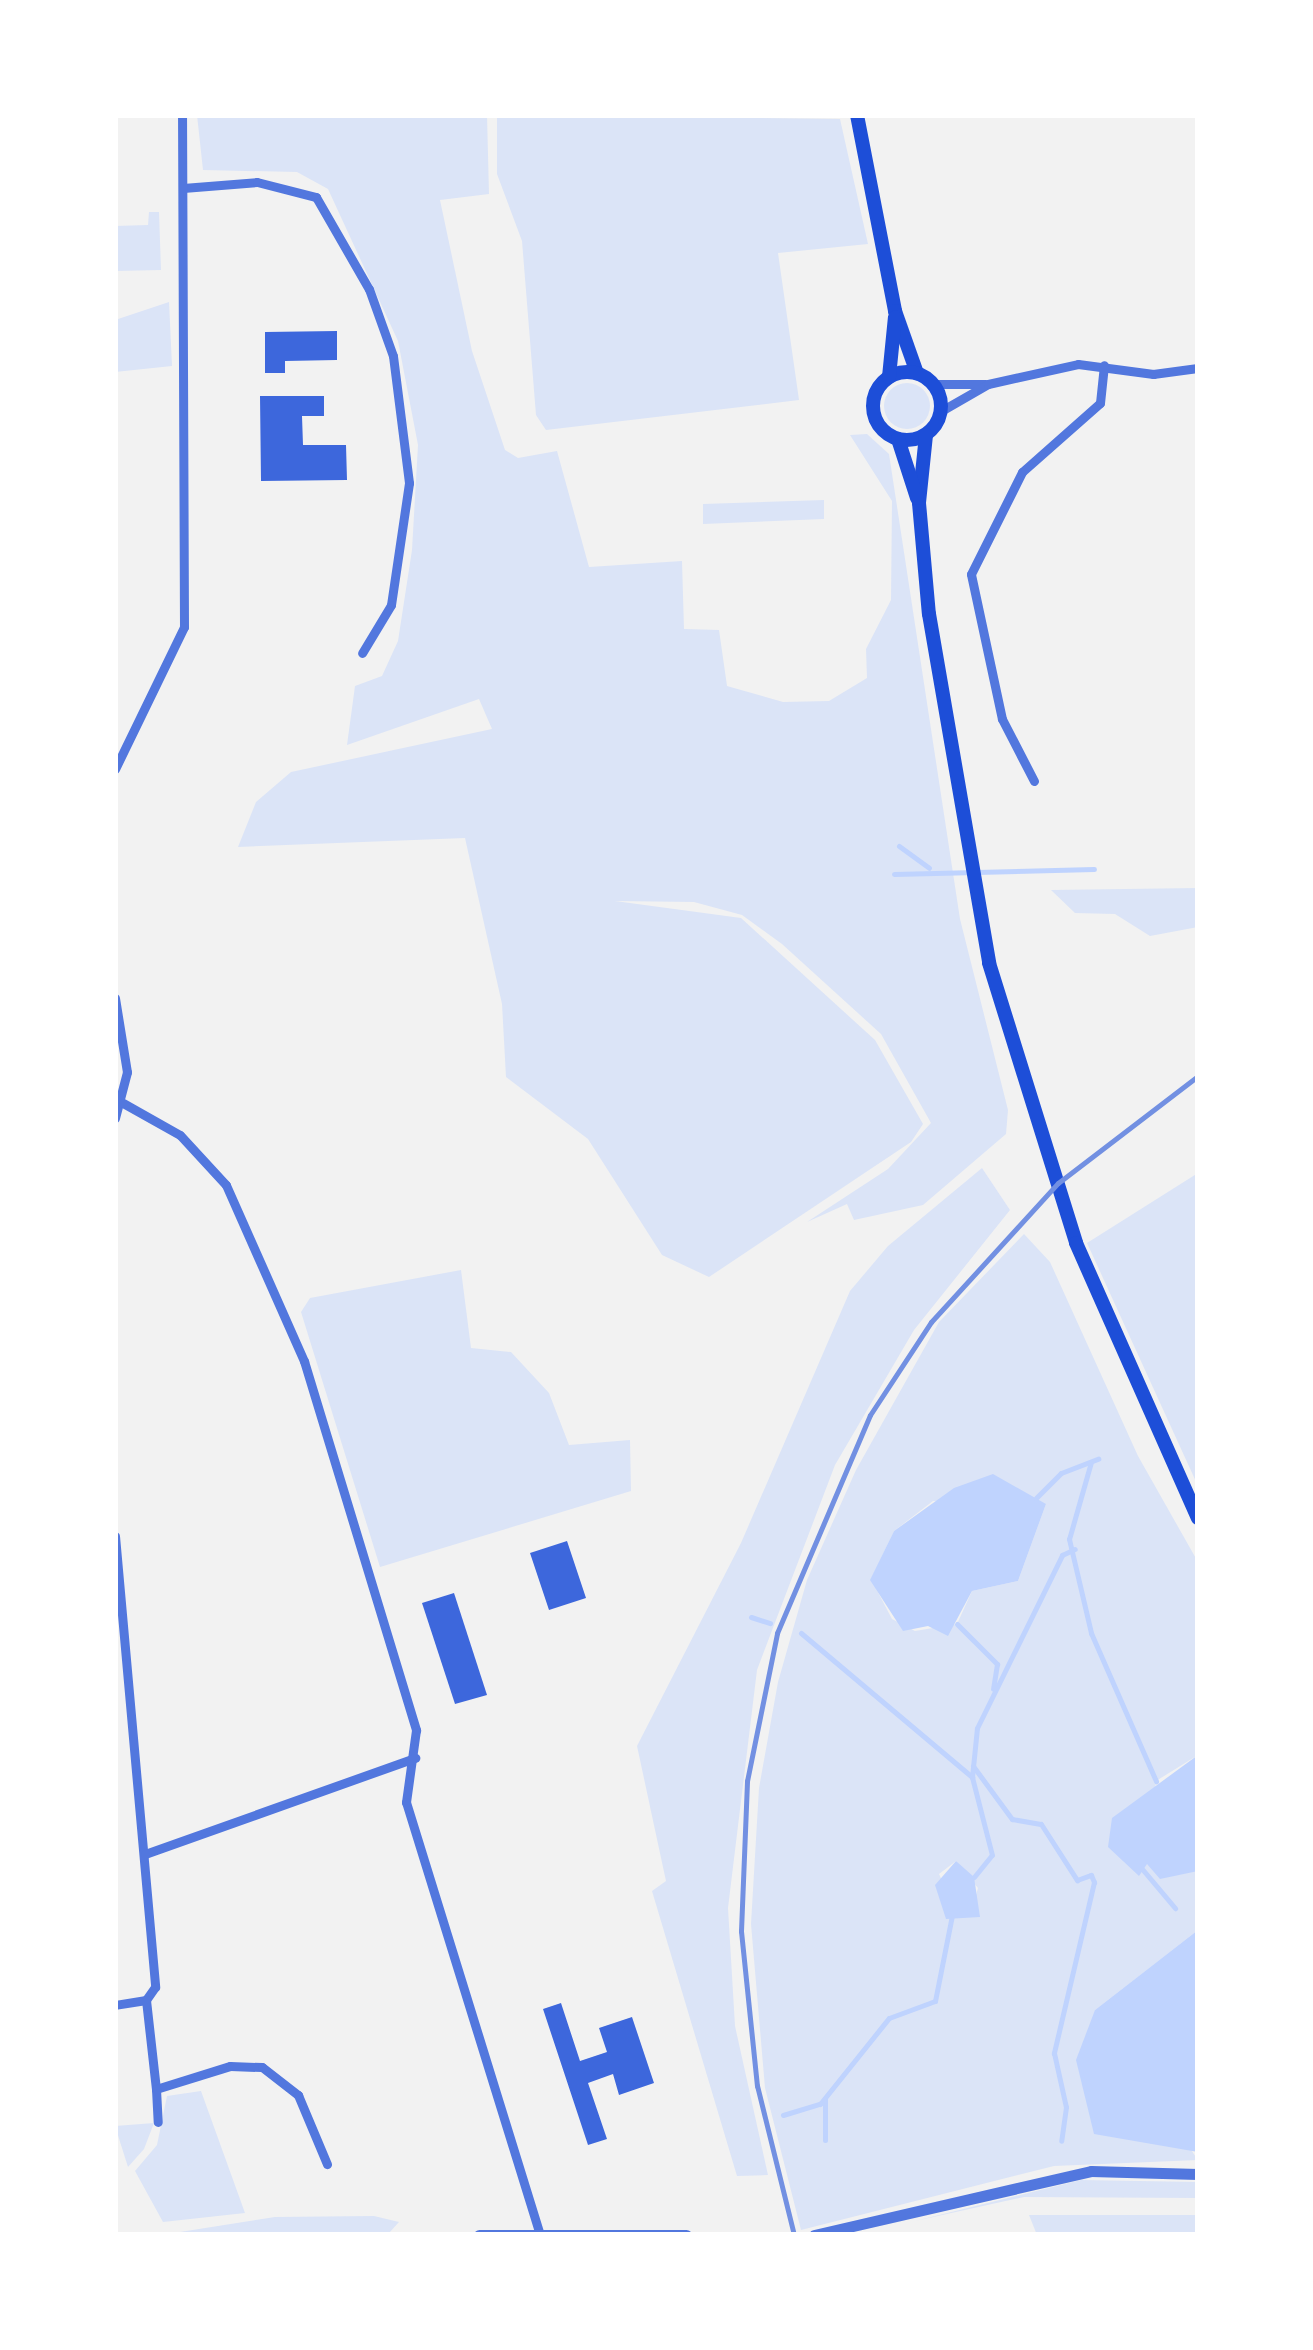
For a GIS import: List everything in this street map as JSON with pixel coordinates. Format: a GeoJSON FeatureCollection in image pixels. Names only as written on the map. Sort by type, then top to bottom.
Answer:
{"type":"FeatureCollection","features":[{"type":"Feature","properties":{"kind":"main road"},"geometry":{"type":"LineString","coordinates":[[857,115],[896,311],[917,374],[933,384],[941,411],[926,435],[918,504]]}},
{"type":"Feature","properties":{"kind":"main road"},"geometry":{"type":"LineString","coordinates":[[896,311],[889,378],[873,409],[898,440],[918,504],[961,832],[978,914],[1044,1155],[1070,1228],[1198,1518]]}},
{"type":"Feature","properties":{"kind":"main road"},"geometry":{"type":"LineString","coordinates":[[889,378],[917,374]]}},
{"type":"Feature","properties":{"kind":"main road"},"geometry":{"type":"LineString","coordinates":[[898,440],[926,435]]}},
{"type":"Feature","properties":{"kind":"street"},"geometry":{"type":"LineString","coordinates":[[115,769],[184,627],[182,115]]}},
{"type":"Feature","properties":{"kind":"street"},"geometry":{"type":"LineString","coordinates":[[183,188],[257,182],[316,197],[369,289],[393,356],[410,483],[391,605],[362,653]]}},
{"type":"Feature","properties":{"kind":"street"},"geometry":{"type":"LineString","coordinates":[[1034,781],[1002,718],[971,574],[1022,472],[1100,403],[1104,365]]}},
{"type":"Feature","properties":{"kind":"street"},"geometry":{"type":"LineString","coordinates":[[933,384],[988,384],[1104,365],[1153,374],[1198,368]]}},
{"type":"Feature","properties":{"kind":"street"},"geometry":{"type":"LineString","coordinates":[[941,411],[988,384]]}},
{"type":"Feature","properties":{"kind":"street"},"geometry":{"type":"LineString","coordinates":[[115,998],[123,1102],[115,1118]]}},
{"type":"Feature","properties":{"kind":"street"},"geometry":{"type":"LineString","coordinates":[[123,1102],[180,1135],[247,1220],[304,1361],[416,1730],[406,1802],[539,2233]]}},
{"type":"Feature","properties":{"kind":"street"},"geometry":{"type":"LineString","coordinates":[[115,1536],[155,1987],[146,2000],[158,2122]]}},
{"type":"Feature","properties":{"kind":"street"},"geometry":{"type":"LineString","coordinates":[[145,1854],[415,1758]]}},
{"type":"Feature","properties":{"kind":"street"},"geometry":{"type":"LineString","coordinates":[[115,2004],[146,2000]]}},
{"type":"Feature","properties":{"kind":"street"},"geometry":{"type":"LineString","coordinates":[[156,2089],[230,2066],[262,2067],[298,2095],[327,2164]]}},
{"type":"Feature","properties":{"kind":"street"},"geometry":{"type":"LineString","coordinates":[[814,2235],[1091,2171],[1198,2174]]}},
{"type":"Feature","properties":{"kind":"street"},"geometry":{"type":"LineString","coordinates":[[479,2235],[686,2235]]}},
{"type":"Feature","properties":{"kind":"shaded area"},"geometry":{"type":"Polygon","coordinates":[[[197,115],[487,115],[489,194],[440,200],[472,351],[505,450],[518,458],[557,451],[589,567],[682,561],[684,629],[719,630],[727,686],[783,702],[829,701],[867,678],[866,649],[891,600],[892,501],[850,435],[867,434],[889,454],[960,919],[1008,1110],[1006,1134],[923,1205],[854,1220],[847,1204],[807,1222],[888,1169],[931,1123],[881,1034],[782,944],[742,915],[694,902],[615,901],[741,918],[875,1040],[923,1124],[911,1142],[709,1277],[662,1255],[588,1139],[506,1077],[502,1004],[465,838],[238,847],[256,802],[291,772],[492,729],[479,699],[347,745],[355,686],[382,676],[398,641],[412,550],[418,445],[398,341],[328,189],[297,172],[203,170],[197,115]]]}},
{"type":"Feature","properties":{"kind":"shaded area"},"geometry":{"type":"Polygon","coordinates":[[[497,115],[840,119],[868,244],[778,253],[799,400],[546,430],[536,415],[522,241],[497,174],[497,115]]]}},
{"type":"Feature","properties":{"kind":"shaded area"},"geometry":{"type":"Polygon","coordinates":[[[149,212],[159,212],[161,270],[115,271],[115,226],[148,225],[149,212]]]}},
{"type":"Feature","properties":{"kind":"shaded area"},"geometry":{"type":"Polygon","coordinates":[[[169,302],[172,366],[115,372],[115,320],[169,302]]]}},
{"type":"Feature","properties":{"kind":"shaded area"},"geometry":{"type":"Polygon","coordinates":[[[907,383],[923,390],[930,406],[923,422],[907,429],[891,422],[884,406],[891,390],[907,383]]]}},
{"type":"Feature","properties":{"kind":"shaded area"},"geometry":{"type":"Polygon","coordinates":[[[824,500],[824,519],[703,524],[703,504],[824,500]]]}},
{"type":"Feature","properties":{"kind":"shaded area"},"geometry":{"type":"Polygon","coordinates":[[[1198,888],[1198,927],[1150,936],[1115,914],[1075,913],[1051,890],[1198,888]]]}},
{"type":"Feature","properties":{"kind":"shaded area"},"geometry":{"type":"Polygon","coordinates":[[[982,1168],[1010,1210],[914,1330],[835,1465],[757,1670],[728,1908],[735,2026],[768,2175],[737,2176],[652,1891],[666,1881],[637,1746],[741,1543],[850,1291],[888,1246],[982,1168]]]}},
{"type":"Feature","properties":{"kind":"shaded area"},"geometry":{"type":"Polygon","coordinates":[[[1198,1173],[1198,1486],[1087,1243],[1198,1173]]]}},
{"type":"Feature","properties":{"kind":"shaded area"},"geometry":{"type":"Polygon","coordinates":[[[1024,1234],[1050,1262],[1138,1456],[1198,1562],[1198,1755],[1156,1781],[1147,1864],[1198,1871],[1198,1930],[1095,2010],[1198,2160],[1054,2166],[801,2230],[765,2088],[751,1924],[759,1788],[778,1682],[807,1580],[856,1470],[939,1322],[1024,1234]],[[933,1501],[894,1531],[871,1579],[892,1619],[915,1631],[957,1624],[972,1591],[1018,1581],[1046,1504],[933,1501]],[[956,1861],[939,1874],[957,1912],[971,1912],[978,1888],[956,1861]]]}},
{"type":"Feature","properties":{"kind":"shaded area"},"geometry":{"type":"Polygon","coordinates":[[[461,1270],[471,1348],[511,1352],[549,1393],[569,1445],[630,1440],[631,1491],[380,1567],[301,1312],[310,1298],[461,1270]]]}},
{"type":"Feature","properties":{"kind":"shaded area"},"geometry":{"type":"Polygon","coordinates":[[[201,2091],[245,2213],[163,2222],[135,2171],[157,2145],[167,2096],[201,2091]]]}},
{"type":"Feature","properties":{"kind":"shaded area"},"geometry":{"type":"Polygon","coordinates":[[[154,2123],[144,2149],[128,2167],[115,2126],[154,2123]]]}},
{"type":"Feature","properties":{"kind":"shaded area"},"geometry":{"type":"Polygon","coordinates":[[[1081,2180],[1198,2182],[1198,2198],[1024,2197],[915,2221],[1081,2180]]]}},
{"type":"Feature","properties":{"kind":"shaded area"},"geometry":{"type":"Polygon","coordinates":[[[1029,2215],[1198,2215],[1198,2235],[1037,2235],[1029,2215]]]}},
{"type":"Feature","properties":{"kind":"shaded area"},"geometry":{"type":"Polygon","coordinates":[[[374,2216],[399,2222],[389,2233],[161,2235],[275,2217],[374,2216]]]}},
{"type":"Feature","properties":{"kind":"water"},"geometry":{"type":"Polygon","coordinates":[[[993,1474],[1046,1504],[1018,1581],[972,1591],[948,1636],[928,1626],[903,1631],[870,1580],[894,1531],[954,1488],[993,1474]]]}},
{"type":"Feature","properties":{"kind":"water"},"geometry":{"type":"Polygon","coordinates":[[[1198,1755],[1198,1871],[1160,1879],[1147,1864],[1139,1876],[1108,1847],[1112,1818],[1198,1755]]]}},
{"type":"Feature","properties":{"kind":"water"},"geometry":{"type":"Polygon","coordinates":[[[956,1861],[974,1877],[980,1917],[946,1919],[935,1885],[956,1861]]]}},
{"type":"Feature","properties":{"kind":"water"},"geometry":{"type":"Polygon","coordinates":[[[1198,1930],[1198,2152],[1094,2134],[1076,2060],[1095,2010],[1198,1930]]]}},
{"type":"Feature","properties":{"kind":"building"},"geometry":{"type":"Polygon","coordinates":[[[337,331],[337,360],[285,361],[285,373],[265,373],[265,332],[337,331]]]}},
{"type":"Feature","properties":{"kind":"building"},"geometry":{"type":"Polygon","coordinates":[[[260,396],[324,396],[324,416],[302,416],[303,445],[346,445],[347,480],[261,481],[260,396]]]}},
{"type":"Feature","properties":{"kind":"building"},"geometry":{"type":"Polygon","coordinates":[[[567,1541],[586,1598],[549,1610],[530,1553],[567,1541]]]}},
{"type":"Feature","properties":{"kind":"building"},"geometry":{"type":"Polygon","coordinates":[[[454,1593],[487,1695],[455,1704],[422,1603],[454,1593]]]}},
{"type":"Feature","properties":{"kind":"building"},"geometry":{"type":"Polygon","coordinates":[[[561,2003],[580,2061],[607,2052],[599,2028],[632,2017],[654,2083],[619,2095],[613,2074],[588,2083],[607,2139],[588,2145],[543,2009],[561,2003]]]}},
{"type":"Feature","properties":{"kind":"waterway"},"geometry":{"type":"LineString","coordinates":[[899,846],[929,868]]}},
{"type":"Feature","properties":{"kind":"waterway"},"geometry":{"type":"LineString","coordinates":[[894,874],[1094,869]]}},
{"type":"Feature","properties":{"kind":"waterway"},"geometry":{"type":"LineString","coordinates":[[1036,1498],[1061,1473],[1098,1459]]}},
{"type":"Feature","properties":{"kind":"waterway"},"geometry":{"type":"LineString","coordinates":[[1091,1462],[1069,1539],[1091,1633],[1156,1781]]}},
{"type":"Feature","properties":{"kind":"waterway"},"geometry":{"type":"LineString","coordinates":[[974,1877],[992,1855],[972,1777],[977,1728],[1062,1555],[1075,1549]]}},
{"type":"Feature","properties":{"kind":"waterway"},"geometry":{"type":"LineString","coordinates":[[751,1617],[770,1623]]}},
{"type":"Feature","properties":{"kind":"waterway"},"geometry":{"type":"LineString","coordinates":[[957,1624],[997,1664],[993,1689]]}},
{"type":"Feature","properties":{"kind":"waterway"},"geometry":{"type":"LineString","coordinates":[[801,1633],[972,1777]]}},
{"type":"Feature","properties":{"kind":"waterway"},"geometry":{"type":"LineString","coordinates":[[973,1766],[1012,1819],[1041,1824],[1077,1880],[1091,1875],[1094,1882],[1054,2053],[1066,2107],[1061,2141]]}},
{"type":"Feature","properties":{"kind":"waterway"},"geometry":{"type":"LineString","coordinates":[[1143,1870],[1175,1908]]}},
{"type":"Feature","properties":{"kind":"waterway"},"geometry":{"type":"LineString","coordinates":[[783,2115],[820,2104],[889,2018],[935,2001],[952,1915]]}},
{"type":"Feature","properties":{"kind":"waterway"},"geometry":{"type":"LineString","coordinates":[[825,2099],[825,2140]]}},
{"type":"Feature","properties":{"kind":"railway"},"geometry":{"type":"LineString","coordinates":[[794,2235],[757,2086],[741,1931],[747,1781],[777,1633],[870,1415],[931,1322],[1058,1183],[1198,1076]]}}]}
